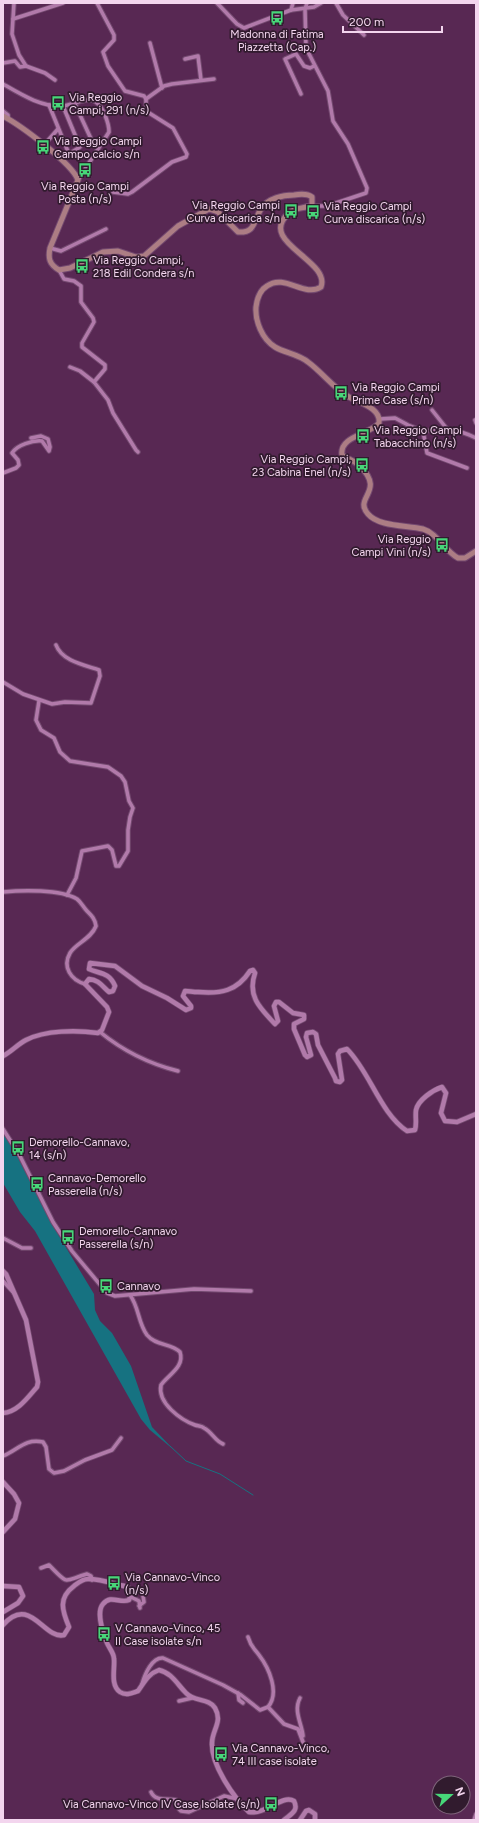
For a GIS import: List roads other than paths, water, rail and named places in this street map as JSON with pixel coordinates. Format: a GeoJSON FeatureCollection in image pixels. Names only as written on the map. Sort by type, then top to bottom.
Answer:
{"type":"FeatureCollection","features":[{"type":"Feature","properties":{"kind":"main road"},"geometry":{"type":"LineString","coordinates":[[3,116],[18,124],[76,173],[78,180],[50,248],[50,262],[59,270],[70,268],[103,252],[118,251],[136,257],[144,256],[178,226],[209,209],[218,212],[238,232],[245,232],[252,228],[262,208],[271,200],[285,195],[309,194],[313,199],[313,203],[310,206],[295,209],[289,213],[282,223],[281,231],[288,244],[312,264],[322,280],[321,287],[311,291],[281,282],[268,285],[262,290],[258,301],[256,315],[258,324],[268,341],[275,347],[295,354],[309,362],[329,383],[377,412],[380,419],[377,426],[358,435],[346,443],[342,452],[342,455],[359,465],[369,479],[371,490],[363,503],[363,508],[367,514],[375,520],[428,531],[458,558],[465,558],[476,551]]}},
{"type":"Feature","properties":{"kind":"street"},"geometry":{"type":"LineString","coordinates":[[14,3],[12,40],[26,66]]}},
{"type":"Feature","properties":{"kind":"street"},"geometry":{"type":"LineString","coordinates":[[13,19],[63,3]]}},
{"type":"Feature","properties":{"kind":"street"},"geometry":{"type":"LineString","coordinates":[[97,3],[114,35],[114,40],[103,52],[108,66],[125,91],[141,94],[146,99]]}},
{"type":"Feature","properties":{"kind":"street"},"geometry":{"type":"LineString","coordinates":[[217,3],[237,24],[244,28],[291,10],[305,9],[321,3]]}},
{"type":"Feature","properties":{"kind":"street"},"geometry":{"type":"LineString","coordinates":[[291,10],[293,3]]}},
{"type":"Feature","properties":{"kind":"street"},"geometry":{"type":"LineString","coordinates":[[307,3],[305,9],[306,48],[328,91],[333,121],[348,144],[367,188],[366,193],[327,206],[310,206]]}},
{"type":"Feature","properties":{"kind":"street"},"geometry":{"type":"LineString","coordinates":[[336,3],[343,15],[364,35]]}},
{"type":"Feature","properties":{"kind":"street"},"geometry":{"type":"LineString","coordinates":[[150,43],[162,88]]}},
{"type":"Feature","properties":{"kind":"street"},"geometry":{"type":"LineString","coordinates":[[300,94],[285,59],[296,54],[304,66],[310,68],[314,66]]}},
{"type":"Feature","properties":{"kind":"street"},"geometry":{"type":"LineString","coordinates":[[185,59],[198,56],[201,80]]}},
{"type":"Feature","properties":{"kind":"street"},"geometry":{"type":"LineString","coordinates":[[3,63],[15,61],[20,67],[26,66],[45,73],[55,80]]}},
{"type":"Feature","properties":{"kind":"street"},"geometry":{"type":"LineString","coordinates":[[113,192],[128,194],[165,169],[172,162],[186,157],[187,154],[172,128],[146,111],[144,108],[146,99],[162,88],[172,84],[214,79]]}},
{"type":"Feature","properties":{"kind":"street"},"geometry":{"type":"LineString","coordinates":[[3,84],[24,96],[49,105],[63,106],[90,100],[96,102],[101,108],[109,126],[109,132],[78,180]]}},
{"type":"Feature","properties":{"kind":"street"},"geometry":{"type":"LineString","coordinates":[[74,104],[92,141]]}},
{"type":"Feature","properties":{"kind":"street"},"geometry":{"type":"LineString","coordinates":[[49,105],[69,154],[78,150],[80,147],[63,106]]}},
{"type":"Feature","properties":{"kind":"street"},"geometry":{"type":"LineString","coordinates":[[3,110],[8,115],[8,119]]}},
{"type":"Feature","properties":{"kind":"street"},"geometry":{"type":"LineString","coordinates":[[44,145],[58,129]]}},
{"type":"Feature","properties":{"kind":"street"},"geometry":{"type":"LineString","coordinates":[[50,248],[61,251],[106,229]]}},
{"type":"Feature","properties":{"kind":"street"},"geometry":{"type":"LineString","coordinates":[[59,270],[64,279],[80,284],[82,289],[81,302],[94,319],[93,325],[82,345],[83,349],[106,365],[105,369],[94,382]]}},
{"type":"Feature","properties":{"kind":"street"},"geometry":{"type":"LineString","coordinates":[[70,367],[80,371],[94,382],[108,400],[113,413],[138,452]]}},
{"type":"Feature","properties":{"kind":"street"},"geometry":{"type":"LineString","coordinates":[[432,410],[447,429]]}},
{"type":"Feature","properties":{"kind":"street"},"geometry":{"type":"LineString","coordinates":[[380,419],[395,418],[423,431],[447,429],[463,432],[476,438]]}},
{"type":"Feature","properties":{"kind":"street"},"geometry":{"type":"LineString","coordinates":[[423,431],[427,453],[467,468]]}},
{"type":"Feature","properties":{"kind":"street"},"geometry":{"type":"LineString","coordinates":[[3,473],[16,468],[19,465],[18,460],[12,453],[14,449],[35,440],[42,441],[49,452],[50,447],[48,439],[41,436],[31,438]]}},
{"type":"Feature","properties":{"kind":"street"},"geometry":{"type":"LineString","coordinates":[[3,682],[23,694],[39,701],[52,704],[65,702],[89,704],[93,701],[100,676],[99,670],[74,662],[58,650],[56,645]]}},
{"type":"Feature","properties":{"kind":"street"},"geometry":{"type":"LineString","coordinates":[[39,701],[36,720],[41,730],[54,738],[60,752],[70,761],[108,767],[121,776],[125,782],[129,801],[133,808],[128,830],[128,851],[119,866],[116,866],[110,847],[101,847],[82,851],[78,874],[67,895]]}},
{"type":"Feature","properties":{"kind":"street"},"geometry":{"type":"LineString","coordinates":[[3,892],[36,890],[67,895],[80,901],[93,917],[96,923],[92,933],[70,952],[68,971],[71,977],[78,982],[85,984],[109,1012],[100,1032]]}},
{"type":"Feature","properties":{"kind":"street"},"geometry":{"type":"LineString","coordinates":[[85,984],[89,979],[94,980],[101,982],[107,990],[113,991],[115,988],[113,982],[104,974],[91,970],[89,966],[92,962],[111,964],[142,986],[188,1010],[191,1008],[191,1004],[183,996],[185,991],[216,993],[226,990],[240,984],[250,971],[253,970],[255,973],[252,982],[253,992],[260,1009],[272,1022],[275,1024],[278,1021],[274,1006],[276,1002],[293,1013],[304,1015],[304,1019],[294,1024],[294,1028],[305,1055],[307,1057],[311,1055],[306,1037],[307,1033],[313,1032],[316,1034],[318,1045],[335,1078],[340,1082],[342,1080],[338,1054],[340,1051],[347,1049],[364,1070],[381,1100],[401,1126],[407,1130],[415,1130],[416,1111],[418,1105],[433,1091],[442,1087],[446,1093],[441,1113],[445,1121],[457,1122],[476,1114]]}},
{"type":"Feature","properties":{"kind":"street"},"geometry":{"type":"LineString","coordinates":[[3,1056],[28,1039],[40,1035],[81,1030],[100,1032],[109,1040],[147,1061],[158,1066],[178,1071]]}},
{"type":"Feature","properties":{"kind":"street"},"geometry":{"type":"LineString","coordinates":[[3,1129],[24,1163],[53,1222],[72,1251],[107,1293],[115,1296],[214,1289],[251,1291]]}},
{"type":"Feature","properties":{"kind":"street"},"geometry":{"type":"LineString","coordinates":[[3,1238],[22,1248],[32,1248]]}},
{"type":"Feature","properties":{"kind":"street"},"geometry":{"type":"LineString","coordinates":[[3,1271],[26,1320],[38,1382],[37,1387],[16,1409],[3,1413]]}},
{"type":"Feature","properties":{"kind":"street"},"geometry":{"type":"LineString","coordinates":[[3,1281],[14,1293]]}},
{"type":"Feature","properties":{"kind":"street"},"geometry":{"type":"LineString","coordinates":[[130,1295],[136,1306],[147,1335],[160,1344],[177,1349],[181,1356],[177,1367],[161,1385],[161,1396],[173,1412],[194,1425],[204,1427],[218,1442],[223,1444]]}},
{"type":"Feature","properties":{"kind":"street"},"geometry":{"type":"LineString","coordinates":[[3,1456],[15,1450],[22,1444],[43,1442],[46,1447],[49,1469],[54,1473],[64,1471],[85,1460],[112,1450],[121,1438]]}},
{"type":"Feature","properties":{"kind":"street"},"geometry":{"type":"LineString","coordinates":[[3,1482],[14,1494],[19,1503],[15,1519],[3,1532]]}},
{"type":"Feature","properties":{"kind":"street"},"geometry":{"type":"LineString","coordinates":[[41,1568],[49,1565],[64,1580],[69,1581],[87,1574],[91,1576],[92,1580]]}},
{"type":"Feature","properties":{"kind":"street"},"geometry":{"type":"LineString","coordinates":[[3,1625],[12,1618],[26,1615],[31,1616],[56,1635],[64,1635],[69,1627],[62,1602],[63,1597],[66,1592],[79,1582],[86,1580],[128,1586],[131,1597]]}},
{"type":"Feature","properties":{"kind":"street"},"geometry":{"type":"LineString","coordinates":[[3,1586],[19,1587],[23,1596],[18,1603],[3,1612]]}},
{"type":"Feature","properties":{"kind":"street"},"geometry":{"type":"LineString","coordinates":[[131,1597],[136,1599],[140,1607],[144,1602],[143,1596]]}},
{"type":"Feature","properties":{"kind":"street"},"geometry":{"type":"LineString","coordinates":[[131,1597],[123,1602],[113,1598],[109,1599],[102,1604],[100,1614],[107,1643],[114,1658],[114,1683],[116,1687],[125,1694],[138,1691],[146,1678],[151,1673],[159,1670],[169,1673],[187,1695],[212,1704],[215,1708],[219,1721],[212,1740],[212,1749],[225,1783],[249,1812],[254,1813],[265,1810],[285,1799],[291,1799],[294,1801],[296,1808],[284,1820]]}},
{"type":"Feature","properties":{"kind":"street"},"geometry":{"type":"LineString","coordinates":[[141,1687],[154,1660],[159,1658],[208,1678],[238,1693],[260,1710],[268,1707],[273,1697],[272,1684],[260,1656],[251,1647],[248,1637]]}},
{"type":"Feature","properties":{"kind":"street"},"geometry":{"type":"LineString","coordinates":[[238,1693],[239,1700],[243,1703]]}},
{"type":"Feature","properties":{"kind":"street"},"geometry":{"type":"LineString","coordinates":[[178,1701],[192,1698]]}},
{"type":"Feature","properties":{"kind":"street"},"geometry":{"type":"LineString","coordinates":[[268,1707],[284,1724],[298,1729],[303,1742],[303,1730],[298,1718],[298,1704],[300,1698]]}},
{"type":"Feature","properties":{"kind":"street"},"geometry":{"type":"LineString","coordinates":[[151,1792],[154,1797],[158,1799],[179,1801],[179,1809],[181,1811],[195,1809],[224,1796],[238,1799]]}},
{"type":"Feature","properties":{"kind":"street"},"geometry":{"type":"LineString","coordinates":[[300,1820],[306,1811],[309,1810],[315,1814],[315,1820]]}},
{"type":"Feature","properties":{"kind":"street"},"geometry":{"type":"LineString","coordinates":[[474,1820],[476,1814]]}},
{"type":"Feature","properties":{"kind":"waterway"},"geometry":{"type":"LineString","coordinates":[[170,1446],[186,1461],[220,1474],[253,1495]]}},
{"type":"Feature","properties":{"kind":"place","name":"Madonna di Fatima Piazzetta (Cap.)"},"geometry":{"type":"Point","coordinates":[277,18]}},
{"type":"Feature","properties":{"kind":"place","name":"Via Reggio Campi, 291 (n/s)"},"geometry":{"type":"Point","coordinates":[58,103]}},
{"type":"Feature","properties":{"kind":"place","name":"Via Reggio Campi Campo calcio s/n"},"geometry":{"type":"Point","coordinates":[43,147]}},
{"type":"Feature","properties":{"kind":"place","name":"Via Reggio Campi Posta (n/s)"},"geometry":{"type":"Point","coordinates":[85,170]}},
{"type":"Feature","properties":{"kind":"place","name":"Via Reggio Campi Curva discarica s/n"},"geometry":{"type":"Point","coordinates":[291,211]}},
{"type":"Feature","properties":{"kind":"place","name":"Via Reggio Campi Curva discarica (n/s)"},"geometry":{"type":"Point","coordinates":[313,212]}},
{"type":"Feature","properties":{"kind":"place","name":"Via Reggio Campi, 218 Edil Condera s/n"},"geometry":{"type":"Point","coordinates":[82,266]}},
{"type":"Feature","properties":{"kind":"place","name":"Via Reggio Campi Prime Case (s/n)"},"geometry":{"type":"Point","coordinates":[341,393]}},
{"type":"Feature","properties":{"kind":"place","name":"Via Reggio Campi Tabacchino (n/s)"},"geometry":{"type":"Point","coordinates":[363,436]}},
{"type":"Feature","properties":{"kind":"place","name":"Via Reggio Campi, 23 Cabina Enel (n/s)"},"geometry":{"type":"Point","coordinates":[362,465]}},
{"type":"Feature","properties":{"kind":"place","name":"Via Reggio Campi Vini (n/s)"},"geometry":{"type":"Point","coordinates":[442,545]}},
{"type":"Feature","properties":{"kind":"place","name":"Demorello-Cannavo, 14 (s/n)"},"geometry":{"type":"Point","coordinates":[18,1148]}},
{"type":"Feature","properties":{"kind":"place","name":"Cannavo-Demorello Passerella (n/s)"},"geometry":{"type":"Point","coordinates":[37,1184]}},
{"type":"Feature","properties":{"kind":"place","name":"Demorello-Cannavo Passerella (s/n)"},"geometry":{"type":"Point","coordinates":[68,1237]}},
{"type":"Feature","properties":{"kind":"place","name":"Cannavo"},"geometry":{"type":"Point","coordinates":[106,1286]}},
{"type":"Feature","properties":{"kind":"place","name":"Via Cannavo-Vinco (n/s)"},"geometry":{"type":"Point","coordinates":[114,1583]}},
{"type":"Feature","properties":{"kind":"place","name":"V Cannavo-Vinco, 45 II Case isolate s/n"},"geometry":{"type":"Point","coordinates":[104,1634]}},
{"type":"Feature","properties":{"kind":"place","name":"Via Cannavo-Vinco, 74 III case isolate"},"geometry":{"type":"Point","coordinates":[221,1754]}},
{"type":"Feature","properties":{"kind":"place","name":"Via Cannavo-Vinco IV Case Isolate (s/n)"},"geometry":{"type":"Point","coordinates":[271,1804]}}]}
